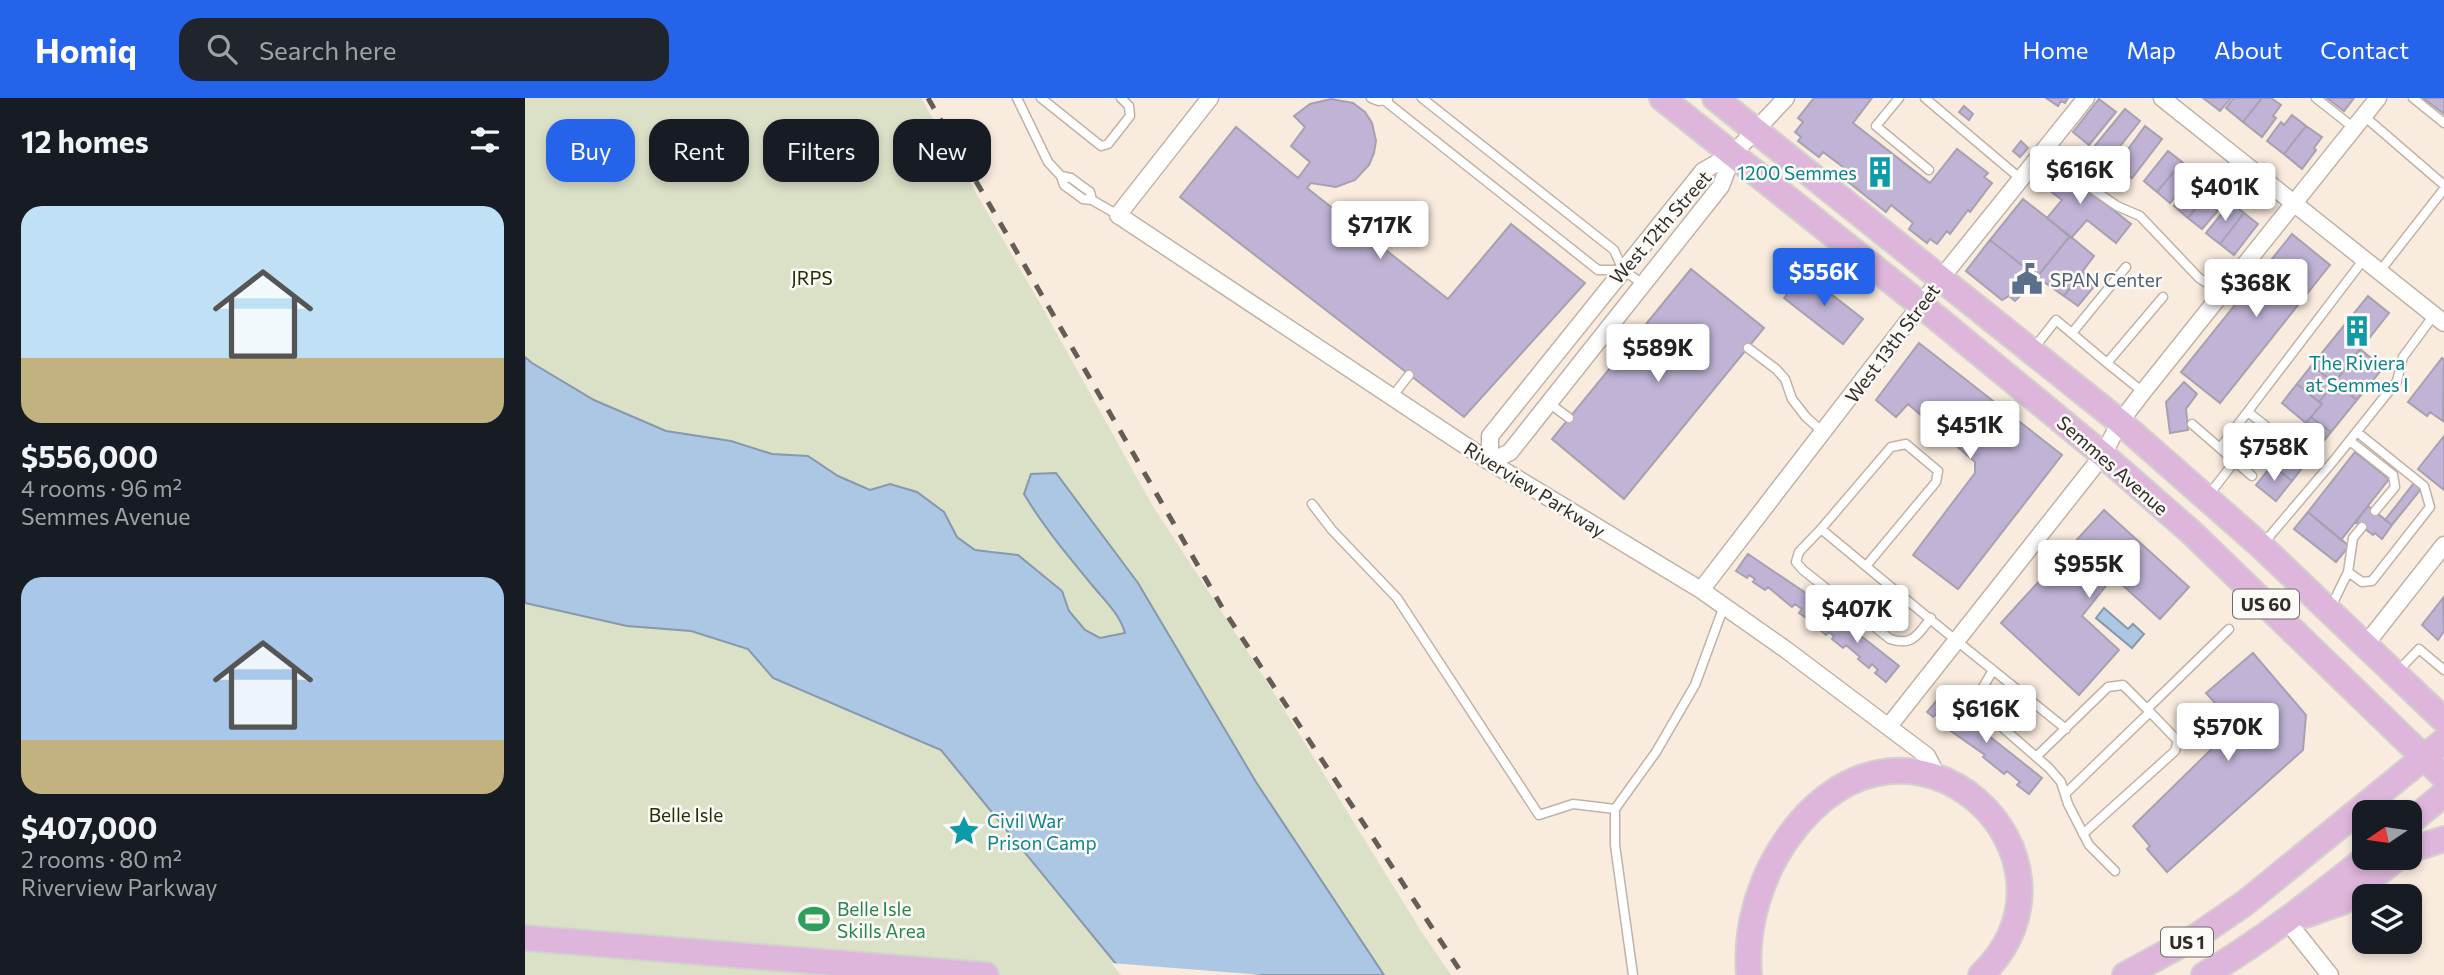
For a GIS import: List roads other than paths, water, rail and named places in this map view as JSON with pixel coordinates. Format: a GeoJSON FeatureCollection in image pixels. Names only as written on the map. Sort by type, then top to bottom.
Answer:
{"type":"FeatureCollection","features":[{"type":"Feature","properties":{"kind":"main road","name":"Semmes Avenue"},"geometry":{"type":"LineString","coordinates":[[1662,98],[2103,455],[2192,533],[2444,777]]}},
{"type":"Feature","properties":{"kind":"main road","name":"Semmes Avenue"},"geometry":{"type":"LineString","coordinates":[[1715,98],[2120,422],[2261,546],[2444,720]]}},
{"type":"Feature","properties":{"kind":"main road","name":"US 1"},"geometry":{"type":"LineString","coordinates":[[2125,975],[2197,936],[2245,903],[2444,741]]}},
{"type":"Feature","properties":{"kind":"main road"},"geometry":{"type":"LineString","coordinates":[[1749,975],[1751,933],[1764,880],[1782,845],[1818,802],[1844,783],[1875,773],[1897,771],[1938,777],[1956,784],[1991,813],[2010,845],[2019,883],[2014,920],[2001,952],[1981,975]]}},
{"type":"Feature","properties":{"kind":"main road"},"geometry":{"type":"LineString","coordinates":[[2422,812],[2444,794]]}},
{"type":"Feature","properties":{"kind":"main road"},"geometry":{"type":"LineString","coordinates":[[2422,846],[2444,839]]}},
{"type":"Feature","properties":{"kind":"main road","name":"US 1"},"geometry":{"type":"LineString","coordinates":[[2204,975],[2287,921],[2352,869]]}},
{"type":"Feature","properties":{"kind":"main road"},"geometry":{"type":"LineString","coordinates":[[2287,921],[2342,902],[2382,870]]}},
{"type":"Feature","properties":{"kind":"main road"},"geometry":{"type":"LineString","coordinates":[[525,938],[986,975]]}},
{"type":"Feature","properties":{"kind":"street"},"geometry":{"type":"LineString","coordinates":[[1118,215],[1210,98]]}},
{"type":"Feature","properties":{"kind":"street","name":"West 12th Street"},"geometry":{"type":"LineString","coordinates":[[1734,154],[1721,186],[1510,452],[1490,462],[1490,436],[1623,270],[1703,172],[1734,154],[1786,98]]}},
{"type":"Feature","properties":{"kind":"street","name":"West 13th Street"},"geometry":{"type":"LineString","coordinates":[[1701,590],[1942,277],[2086,98]]}},
{"type":"Feature","properties":{"kind":"street"},"geometry":{"type":"LineString","coordinates":[[2162,98],[2439,319]]}},
{"type":"Feature","properties":{"kind":"street"},"geometry":{"type":"LineString","coordinates":[[1889,726],[2103,455],[2120,422],[2143,392],[2378,98]]}},
{"type":"Feature","properties":{"kind":"street","name":"Riverview Parkway"},"geometry":{"type":"LineString","coordinates":[[1118,215],[1490,462],[1701,590],[1889,726],[1927,756],[1938,777]]}},
{"type":"Feature","properties":{"kind":"street"},"geometry":{"type":"LineString","coordinates":[[2366,643],[2444,545]]}},
{"type":"Feature","properties":{"kind":"street"},"geometry":{"type":"LineString","coordinates":[[2287,921],[2330,975]]}},
{"type":"Feature","properties":{"kind":"lane"},"geometry":{"type":"LineString","coordinates":[[1017,98],[1048,162],[1062,176],[1064,184],[1083,199],[1092,200],[1118,215]]}},
{"type":"Feature","properties":{"kind":"lane"},"geometry":{"type":"LineString","coordinates":[[1041,98],[1101,146],[1108,144],[1130,116],[1129,107],[1121,98]]}},
{"type":"Feature","properties":{"kind":"lane"},"geometry":{"type":"LineString","coordinates":[[1371,98],[1387,99],[1598,270],[1623,270]]}},
{"type":"Feature","properties":{"kind":"lane"},"geometry":{"type":"LineString","coordinates":[[1422,98],[1614,250],[1623,270],[1643,284]]}},
{"type":"Feature","properties":{"kind":"lane"},"geometry":{"type":"LineString","coordinates":[[1899,98],[1876,126],[1929,170]]}},
{"type":"Feature","properties":{"kind":"lane"},"geometry":{"type":"LineString","coordinates":[[1925,98],[2022,180]]}},
{"type":"Feature","properties":{"kind":"lane"},"geometry":{"type":"LineString","coordinates":[[2316,98],[2358,122],[2444,187],[2380,271]]}},
{"type":"Feature","properties":{"kind":"lane"},"geometry":{"type":"LineString","coordinates":[[2413,98],[2444,122]]}},
{"type":"Feature","properties":{"kind":"lane"},"geometry":{"type":"LineString","coordinates":[[2042,154],[2117,206],[2140,216],[2199,278],[2223,293]]}},
{"type":"Feature","properties":{"kind":"lane"},"geometry":{"type":"LineString","coordinates":[[2220,448],[2364,259]]}},
{"type":"Feature","properties":{"kind":"lane"},"geometry":{"type":"LineString","coordinates":[[2072,333],[2126,267]]}},
{"type":"Feature","properties":{"kind":"lane"},"geometry":{"type":"LineString","coordinates":[[2107,363],[2163,296]]}},
{"type":"Feature","properties":{"kind":"lane"},"geometry":{"type":"LineString","coordinates":[[2261,546],[2350,441],[2397,381],[2403,357],[2439,319]]}},
{"type":"Feature","properties":{"kind":"lane"},"geometry":{"type":"LineString","coordinates":[[2032,350],[2056,320],[2143,392]]}},
{"type":"Feature","properties":{"kind":"lane"},"geometry":{"type":"LineString","coordinates":[[1748,348],[1785,379],[1792,399],[1806,417],[1824,433]]}},
{"type":"Feature","properties":{"kind":"lane"},"geometry":{"type":"LineString","coordinates":[[1392,397],[1409,374]]}},
{"type":"Feature","properties":{"kind":"lane"},"geometry":{"type":"LineString","coordinates":[[1549,403],[1569,418]]}},
{"type":"Feature","properties":{"kind":"lane"},"geometry":{"type":"LineString","coordinates":[[2248,411],[2282,439]]}},
{"type":"Feature","properties":{"kind":"lane"},"geometry":{"type":"LineString","coordinates":[[2192,424],[2252,476]]}},
{"type":"Feature","properties":{"kind":"lane"},"geometry":{"type":"LineString","coordinates":[[2349,572],[2362,582],[2372,580],[2430,507],[2424,486],[2357,432]]}},
{"type":"Feature","properties":{"kind":"lane"},"geometry":{"type":"LineString","coordinates":[[2350,441],[2393,475],[2395,486],[2375,511]]}},
{"type":"Feature","properties":{"kind":"lane"},"geometry":{"type":"LineString","coordinates":[[1866,566],[1936,482],[1938,471],[1906,444],[1891,447],[1799,552],[1796,562],[1890,639],[1901,643],[1913,640],[1931,618]]}},
{"type":"Feature","properties":{"kind":"lane"},"geometry":{"type":"LineString","coordinates":[[2207,498],[2235,461]]}},
{"type":"Feature","properties":{"kind":"lane"},"geometry":{"type":"LineString","coordinates":[[1313,504],[1332,530],[1397,598],[1539,815],[1573,804],[1615,809]]}},
{"type":"Feature","properties":{"kind":"lane"},"geometry":{"type":"LineString","coordinates":[[2330,610],[2349,572],[2353,538],[2363,527]]}},
{"type":"Feature","properties":{"kind":"lane"},"geometry":{"type":"LineString","coordinates":[[1821,529],[2066,729]]}},
{"type":"Feature","properties":{"kind":"lane"},"geometry":{"type":"LineString","coordinates":[[1633,975],[1615,845],[1615,809],[1656,752],[1695,685],[1724,606]]}},
{"type":"Feature","properties":{"kind":"lane"},"geometry":{"type":"LineString","coordinates":[[2065,794],[2229,629]]}},
{"type":"Feature","properties":{"kind":"lane"},"geometry":{"type":"LineString","coordinates":[[2396,673],[2419,649],[2444,670]]}},
{"type":"Feature","properties":{"kind":"lane"},"geometry":{"type":"LineString","coordinates":[[1993,670],[1978,696],[1980,708],[2061,782],[2089,845],[2115,871]]}},
{"type":"Feature","properties":{"kind":"lane"},"geometry":{"type":"LineString","coordinates":[[2036,757],[2108,687],[2117,684],[2123,685],[2178,741],[2175,751],[2083,834]]}},
{"type":"Feature","properties":{"kind":"water"},"geometry":{"type":"Polygon","coordinates":[[[525,357],[594,400],[666,431],[731,441],[772,454],[808,456],[838,476],[870,490],[890,484],[917,492],[944,512],[957,537],[975,550],[1018,555],[1062,591],[1069,611],[1085,630],[1100,638],[1125,633],[1115,613],[1056,541],[1024,494],[1031,474],[1056,473],[1138,583],[1256,782],[1384,975],[1125,975],[941,750],[773,678],[748,649],[691,631],[627,626],[525,603],[525,357]]]}},
{"type":"Feature","properties":{"kind":"water"},"geometry":{"type":"Polygon","coordinates":[[[2104,608],[2128,629],[2133,624],[2144,634],[2132,648],[2096,618],[2104,608]]]}},
{"type":"Feature","properties":{"kind":"railway"},"geometry":{"type":"LineString","coordinates":[[928,98],[1223,609],[1463,975]]}},
{"type":"Feature","properties":{"kind":"place","name":"1200 Semmes"},"geometry":{"type":"Point","coordinates":[1880,172]}},
{"type":"Feature","properties":{"kind":"place","name":"SPAN Center"},"geometry":{"type":"Point","coordinates":[2027,279]}},
{"type":"Feature","properties":{"kind":"place","name":"The Riviera at Semmes I"},"geometry":{"type":"Point","coordinates":[2357,331]}},
{"type":"Feature","properties":{"kind":"place","name":"Civil War Prison Camp"},"geometry":{"type":"Point","coordinates":[964,831]}},
{"type":"Feature","properties":{"kind":"place","name":"Belle Isle Skills Area"},"geometry":{"type":"Point","coordinates":[814,919]}},
{"type":"Feature","properties":{"kind":"park label","name":"JRPS"},"geometry":{"type":"Point","coordinates":[812,277]}},
{"type":"Feature","properties":{"kind":"park label","name":"Belle Isle"},"geometry":{"type":"Point","coordinates":[686,814]}}]}
